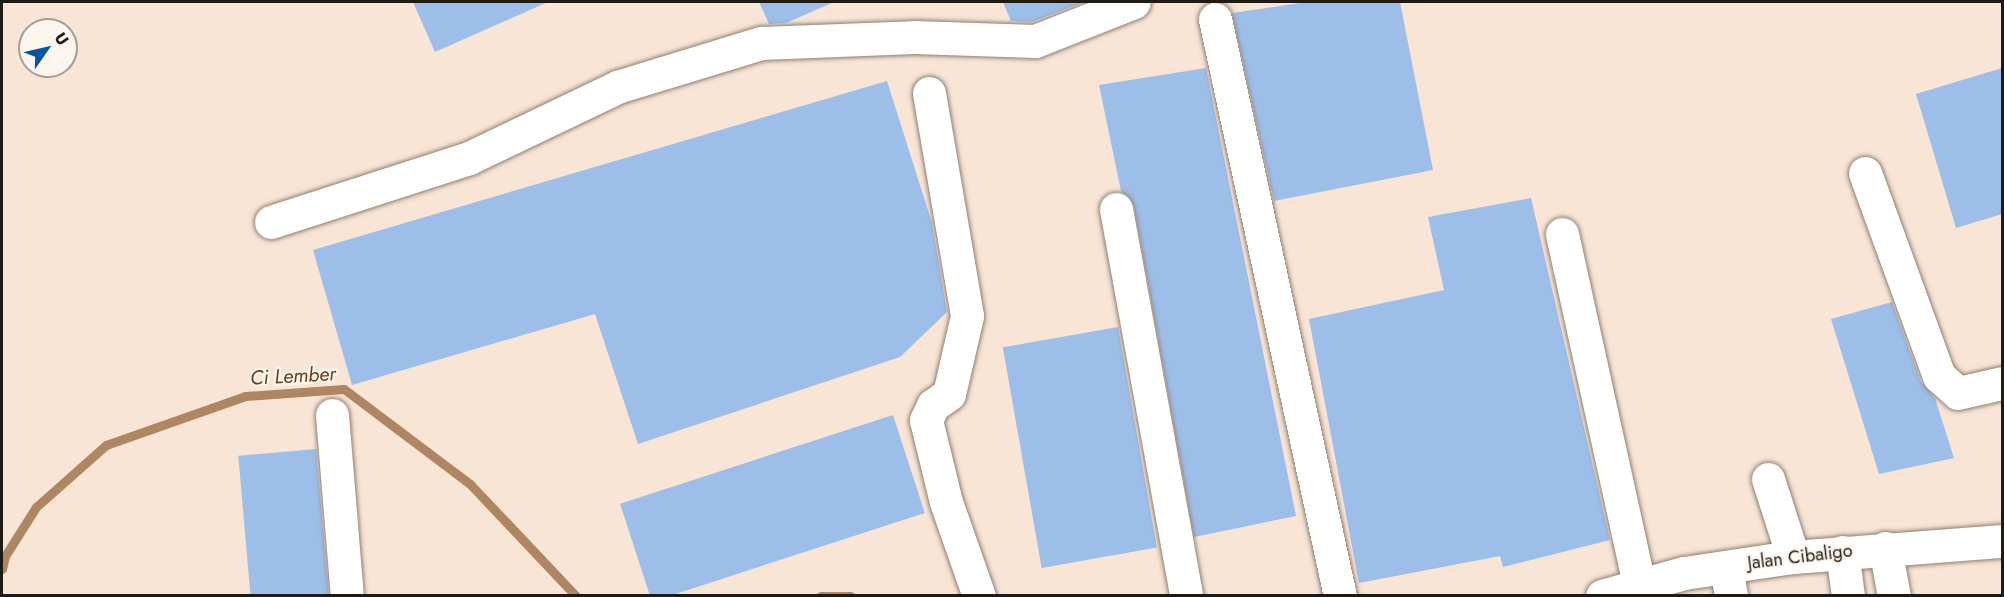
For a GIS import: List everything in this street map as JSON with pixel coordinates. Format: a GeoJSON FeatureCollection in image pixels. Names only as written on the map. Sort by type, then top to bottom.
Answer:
{"type":"FeatureCollection","features":[{"type":"Feature","properties":{"kind":"main road"},"geometry":{"type":"LineString","coordinates":[[271,222],[469,158],[617,87],[761,43],[914,37],[1035,41],[1134,2]]}},
{"type":"Feature","properties":{"kind":"main road"},"geometry":{"type":"LineString","coordinates":[[1215,19],[1340,596]]}},
{"type":"Feature","properties":{"kind":"main road"},"geometry":{"type":"LineString","coordinates":[[929,93],[967,316],[949,394],[933,405],[926,420],[946,502],[979,596]]}},
{"type":"Feature","properties":{"kind":"main road"},"geometry":{"type":"LineString","coordinates":[[1865,174],[1939,375],[1958,393],[2002,383]]}},
{"type":"Feature","properties":{"kind":"main road"},"geometry":{"type":"LineString","coordinates":[[1116,209],[1186,596]]}},
{"type":"Feature","properties":{"kind":"main road"},"geometry":{"type":"LineString","coordinates":[[1562,234],[1640,584]]}},
{"type":"Feature","properties":{"kind":"main road"},"geometry":{"type":"LineString","coordinates":[[332,415],[347,596]]}},
{"type":"Feature","properties":{"kind":"main road"},"geometry":{"type":"LineString","coordinates":[[1768,479],[1793,557]]}},
{"type":"Feature","properties":{"kind":"main road","name":"Jalan Cibaligo"},"geometry":{"type":"LineString","coordinates":[[1602,596],[1640,584],[1728,581],[1793,557],[1885,548],[2002,541]]}},
{"type":"Feature","properties":{"kind":"main road"},"geometry":{"type":"LineString","coordinates":[[1885,548],[1894,596]]}},
{"type":"Feature","properties":{"kind":"main road"},"geometry":{"type":"LineString","coordinates":[[1842,552],[1848,596]]}},
{"type":"Feature","properties":{"kind":"building"},"geometry":{"type":"Polygon","coordinates":[[[413,2],[548,2],[435,52],[413,2]]]}},
{"type":"Feature","properties":{"kind":"building"},"geometry":{"type":"Polygon","coordinates":[[[759,2],[834,2],[786,23],[769,24],[759,2]]]}},
{"type":"Feature","properties":{"kind":"building"},"geometry":{"type":"Polygon","coordinates":[[[1003,2],[1084,2],[1032,22],[1011,21],[1003,2]]]}},
{"type":"Feature","properties":{"kind":"building"},"geometry":{"type":"Polygon","coordinates":[[[1307,2],[1400,2],[1433,170],[1274,201],[1232,13],[1307,2]]]}},
{"type":"Feature","properties":{"kind":"building"},"geometry":{"type":"Polygon","coordinates":[[[1206,68],[1296,516],[1194,537],[1134,206],[1121,191],[1099,85],[1206,68]]]}},
{"type":"Feature","properties":{"kind":"building"},"geometry":{"type":"Polygon","coordinates":[[[2002,68],[2002,214],[1956,228],[1916,94],[2002,68]]]}},
{"type":"Feature","properties":{"kind":"building"},"geometry":{"type":"Polygon","coordinates":[[[887,81],[932,223],[947,312],[900,357],[638,444],[595,314],[352,385],[313,250],[887,81]]]}},
{"type":"Feature","properties":{"kind":"building"},"geometry":{"type":"Polygon","coordinates":[[[1531,198],[1610,540],[1503,567],[1500,556],[1359,583],[1309,319],[1444,290],[1428,217],[1531,198]]]}},
{"type":"Feature","properties":{"kind":"building"},"geometry":{"type":"Polygon","coordinates":[[[1892,302],[1921,382],[1935,398],[1954,458],[1879,474],[1831,319],[1892,302]]]}},
{"type":"Feature","properties":{"kind":"building"},"geometry":{"type":"Polygon","coordinates":[[[1118,327],[1157,548],[1042,568],[1003,347],[1118,327]]]}},
{"type":"Feature","properties":{"kind":"building"},"geometry":{"type":"Polygon","coordinates":[[[893,415],[925,513],[669,596],[650,596],[620,504],[893,415]]]}},
{"type":"Feature","properties":{"kind":"building"},"geometry":{"type":"Polygon","coordinates":[[[316,449],[329,595],[251,596],[238,456],[316,449]]]}},
{"type":"Feature","properties":{"kind":"waterway","name":"Ci Lember"},"geometry":{"type":"LineString","coordinates":[[2,569],[5,556],[36,507],[106,445],[245,396],[344,389],[470,484],[576,596]]}},
{"type":"Feature","properties":{"kind":"waterway","name":"Ci Lember"},"geometry":{"type":"LineString","coordinates":[[821,596],[850,596]]}}]}
